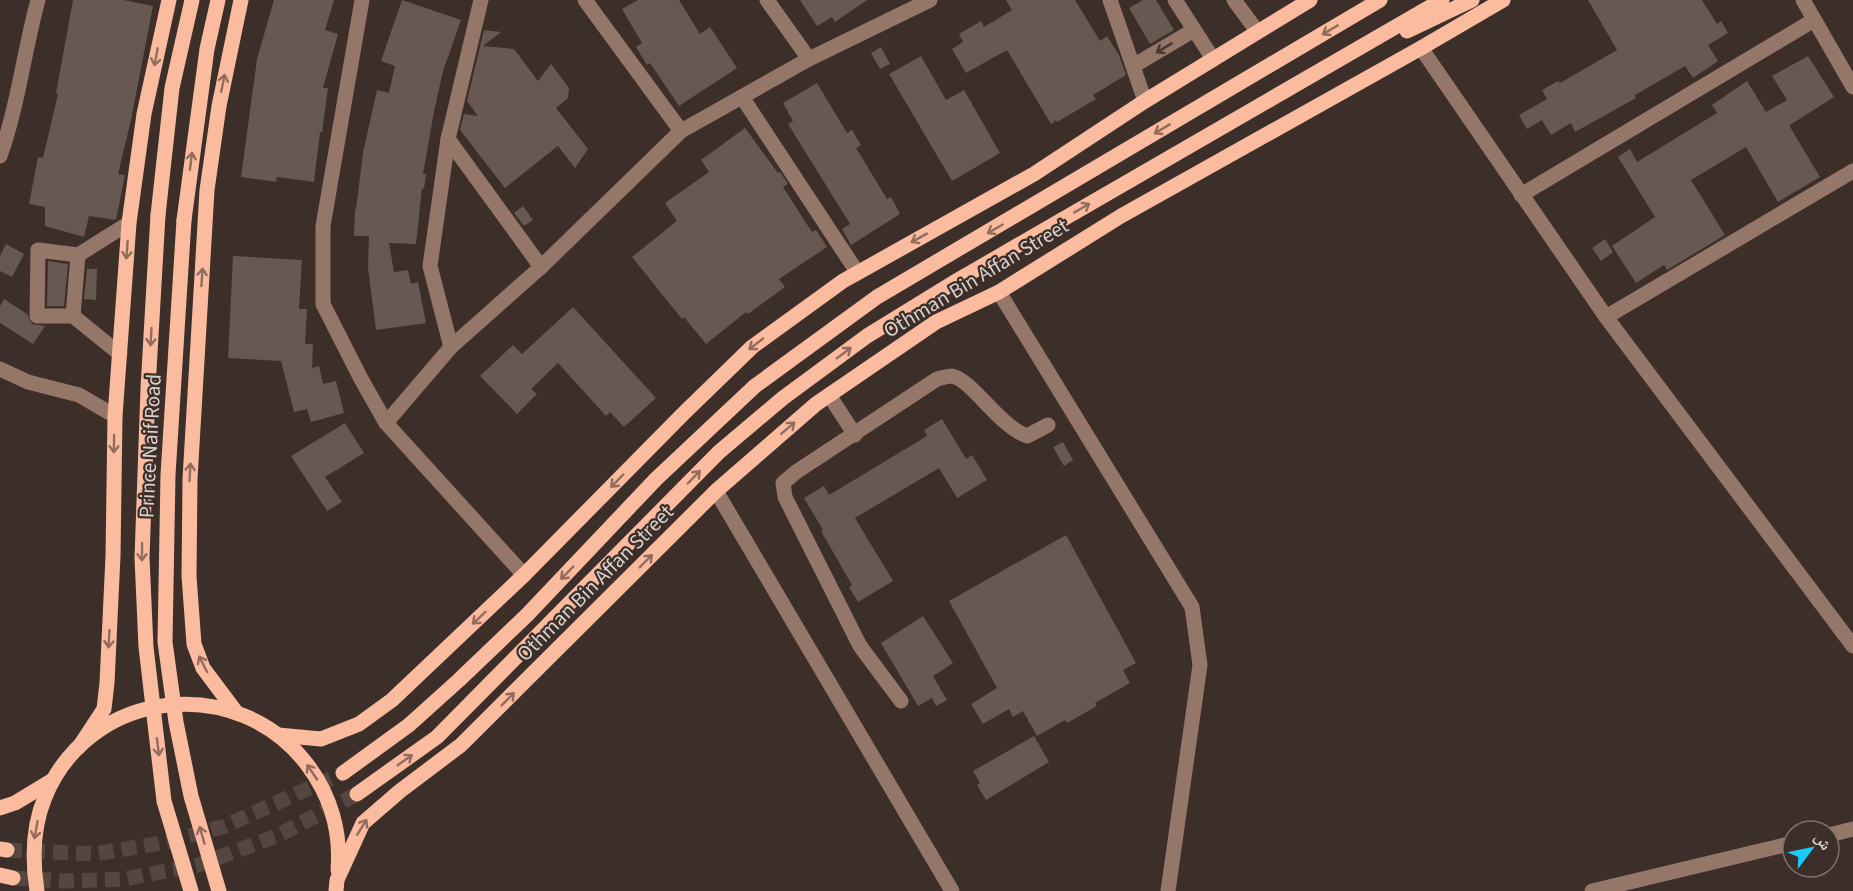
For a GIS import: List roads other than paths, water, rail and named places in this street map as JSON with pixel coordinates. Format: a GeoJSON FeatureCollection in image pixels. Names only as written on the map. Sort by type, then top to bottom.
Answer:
{"type":"FeatureCollection","features":[{"type":"Feature","properties":{"kind":"main road"},"geometry":{"type":"LineString","coordinates":[[37,891],[33,853],[35,834],[45,797],[53,780],[79,747],[104,709],[113,556],[115,416],[129,223],[144,114],[169,0]]}},
{"type":"Feature","properties":{"kind":"main road","name":"Prince Naif Road"},"geometry":{"type":"LineString","coordinates":[[191,891],[164,801],[146,647],[142,558],[148,388],[158,215],[172,88],[184,26],[192,0]]}},
{"type":"Feature","properties":{"kind":"main road","name":"Prince Naif Road"},"geometry":{"type":"LineString","coordinates":[[218,0],[205,60],[184,220],[168,475],[165,642],[176,722],[191,796],[219,891]]}},
{"type":"Feature","properties":{"kind":"main road"},"geometry":{"type":"LineString","coordinates":[[236,712],[203,668],[194,644],[189,576],[189,480],[207,190],[219,105],[241,0]]}},
{"type":"Feature","properties":{"kind":"main road"},"geometry":{"type":"LineString","coordinates":[[278,735],[321,739],[359,724],[392,700],[524,575],[684,412],[752,347],[857,272],[1034,174],[1145,101],[1310,0]]}},
{"type":"Feature","properties":{"kind":"main road","name":"Othman Bin Affan Street"},"geometry":{"type":"LineString","coordinates":[[343,773],[409,725],[459,680],[527,615],[656,479],[755,386],[877,297],[1380,0]]}},
{"type":"Feature","properties":{"kind":"main road","name":"Othman Bin Affan Street"},"geometry":{"type":"LineString","coordinates":[[357,794],[437,737],[719,452],[783,398],[867,336],[958,280],[1442,0]]}},
{"type":"Feature","properties":{"kind":"main road"},"geometry":{"type":"LineString","coordinates":[[1293,85],[1472,0]]}},
{"type":"Feature","properties":{"kind":"main road","name":"Othman Bin Affan Street"},"geometry":{"type":"LineString","coordinates":[[336,887],[363,823],[400,791],[461,745],[716,491],[816,404],[936,322],[999,292],[1121,216],[1503,0]]}},
{"type":"Feature","properties":{"kind":"main road"},"geometry":{"type":"LineString","coordinates":[[79,747],[120,718],[153,707],[186,703],[236,712],[265,726],[304,760],[324,791],[338,843],[336,887]]}},
{"type":"Feature","properties":{"kind":"main road"},"geometry":{"type":"LineString","coordinates":[[0,808],[15,803],[53,780]]}},
{"type":"Feature","properties":{"kind":"street"},"geometry":{"type":"LineString","coordinates":[[0,156],[4,128],[38,0]]}},
{"type":"Feature","properties":{"kind":"street"},"geometry":{"type":"LineString","coordinates":[[362,0],[323,226],[323,304],[386,423],[524,575]]}},
{"type":"Feature","properties":{"kind":"street"},"geometry":{"type":"LineString","coordinates":[[451,347],[430,266],[448,139],[481,0]]}},
{"type":"Feature","properties":{"kind":"street"},"geometry":{"type":"LineString","coordinates":[[767,0],[809,59]]}},
{"type":"Feature","properties":{"kind":"street"},"geometry":{"type":"LineString","coordinates":[[386,423],[451,347],[541,267],[681,131],[809,59],[930,0]]}},
{"type":"Feature","properties":{"kind":"street"},"geometry":{"type":"LineString","coordinates":[[1110,0],[1145,101]]}},
{"type":"Feature","properties":{"kind":"street"},"geometry":{"type":"LineString","coordinates":[[1175,0],[1213,59]]}},
{"type":"Feature","properties":{"kind":"street"},"geometry":{"type":"LineString","coordinates":[[1234,0],[1257,31]]}},
{"type":"Feature","properties":{"kind":"street"},"geometry":{"type":"LineString","coordinates":[[590,2],[681,131]]}},
{"type":"Feature","properties":{"kind":"street"},"geometry":{"type":"LineString","coordinates":[[1521,195],[1810,8],[1853,87]]}},
{"type":"Feature","properties":{"kind":"street"},"geometry":{"type":"LineString","coordinates":[[1133,66],[1194,30]]}},
{"type":"Feature","properties":{"kind":"street"},"geometry":{"type":"LineString","coordinates":[[1421,48],[1606,317],[1853,646]]}},
{"type":"Feature","properties":{"kind":"street"},"geometry":{"type":"LineString","coordinates":[[742,97],[857,272]]}},
{"type":"Feature","properties":{"kind":"street"},"geometry":{"type":"LineString","coordinates":[[448,139],[541,267]]}},
{"type":"Feature","properties":{"kind":"street"},"geometry":{"type":"LineString","coordinates":[[1606,317],[1853,171]]}},
{"type":"Feature","properties":{"kind":"street"},"geometry":{"type":"LineString","coordinates":[[120,354],[73,316],[37,316],[38,250],[78,255],[129,223]]}},
{"type":"Feature","properties":{"kind":"street"},"geometry":{"type":"LineString","coordinates":[[73,316],[78,255]]}},
{"type":"Feature","properties":{"kind":"street"},"geometry":{"type":"LineString","coordinates":[[999,292],[1192,607],[1200,665],[1168,891]]}},
{"type":"Feature","properties":{"kind":"street"},"geometry":{"type":"LineString","coordinates":[[0,369],[28,382],[79,395],[115,416]]}},
{"type":"Feature","properties":{"kind":"street"},"geometry":{"type":"LineString","coordinates":[[901,701],[860,646],[785,498],[783,483],[796,471],[855,435],[937,379],[951,376],[965,384],[1015,432],[1027,436],[1048,425]]}},
{"type":"Feature","properties":{"kind":"street"},"geometry":{"type":"LineString","coordinates":[[829,395],[855,435]]}},
{"type":"Feature","properties":{"kind":"street"},"geometry":{"type":"LineString","coordinates":[[716,491],[952,891]]}},
{"type":"Feature","properties":{"kind":"street"},"geometry":{"type":"LineString","coordinates":[[1592,891],[1781,846]]}},
{"type":"Feature","properties":{"kind":"tunnel"},"geometry":{"type":"LineString","coordinates":[[7,850],[95,854],[167,842],[225,826],[343,773]]}},
{"type":"Feature","properties":{"kind":"tunnel"},"geometry":{"type":"LineString","coordinates":[[13,878],[65,881],[124,879],[198,865],[277,836],[357,794]]}}]}
